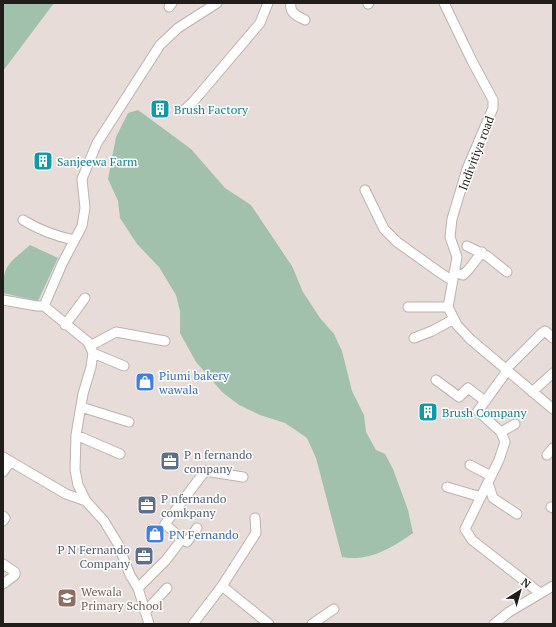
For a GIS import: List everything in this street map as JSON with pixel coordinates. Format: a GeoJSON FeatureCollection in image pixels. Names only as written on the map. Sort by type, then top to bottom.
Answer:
{"type":"FeatureCollection","features":[{"type":"Feature","properties":{"kind":"street"},"geometry":{"type":"LineString","coordinates":[[44,306],[62,264],[82,226],[85,208],[82,179],[101,137],[160,45],[178,28],[217,3]]}},
{"type":"Feature","properties":{"kind":"street"},"geometry":{"type":"LineString","coordinates":[[184,110],[193,102],[260,23],[268,3]]}},
{"type":"Feature","properties":{"kind":"street"},"geometry":{"type":"LineString","coordinates":[[290,3],[292,13],[305,20]]}},
{"type":"Feature","properties":{"kind":"street","name":"Indivitiya road"},"geometry":{"type":"LineString","coordinates":[[444,3],[493,100],[493,108],[467,170],[452,219],[450,237],[457,257],[448,307]]}},
{"type":"Feature","properties":{"kind":"street"},"geometry":{"type":"LineString","coordinates":[[365,190],[384,229],[397,242],[448,278],[454,275],[462,275],[469,269],[482,252]]}},
{"type":"Feature","properties":{"kind":"street"},"geometry":{"type":"LineString","coordinates":[[23,220],[36,228],[55,236],[74,240]]}},
{"type":"Feature","properties":{"kind":"street"},"geometry":{"type":"LineString","coordinates":[[467,246],[482,252],[507,272]]}},
{"type":"Feature","properties":{"kind":"street"},"geometry":{"type":"LineString","coordinates":[[65,325],[85,298]]}},
{"type":"Feature","properties":{"kind":"street"},"geometry":{"type":"LineString","coordinates":[[3,300],[44,306],[65,325],[88,342],[91,349],[76,435],[75,470],[78,485],[86,501],[104,521],[118,544],[130,575],[138,588],[149,624]]}},
{"type":"Feature","properties":{"kind":"street"},"geometry":{"type":"LineString","coordinates":[[408,307],[448,307],[454,319],[470,339],[553,409]]}},
{"type":"Feature","properties":{"kind":"street"},"geometry":{"type":"LineString","coordinates":[[414,338],[432,331],[454,319]]}},
{"type":"Feature","properties":{"kind":"street"},"geometry":{"type":"LineString","coordinates":[[540,593],[472,540],[465,530],[490,480],[505,442],[501,432],[478,411],[506,370],[542,333],[546,331],[553,338]]}},
{"type":"Feature","properties":{"kind":"street"},"geometry":{"type":"LineString","coordinates":[[91,349],[116,332],[165,341]]}},
{"type":"Feature","properties":{"kind":"street"},"geometry":{"type":"LineString","coordinates":[[91,349],[124,366]]}},
{"type":"Feature","properties":{"kind":"street"},"geometry":{"type":"LineString","coordinates":[[532,392],[553,373]]}},
{"type":"Feature","properties":{"kind":"street"},"geometry":{"type":"LineString","coordinates":[[436,380],[459,397],[468,388],[485,401]]}},
{"type":"Feature","properties":{"kind":"street"},"geometry":{"type":"LineString","coordinates":[[81,407],[129,422]]}},
{"type":"Feature","properties":{"kind":"street"},"geometry":{"type":"LineString","coordinates":[[501,432],[515,424]]}},
{"type":"Feature","properties":{"kind":"street"},"geometry":{"type":"LineString","coordinates":[[76,435],[120,454]]}},
{"type":"Feature","properties":{"kind":"street"},"geometry":{"type":"LineString","coordinates":[[3,472],[7,459],[66,494],[86,501]]}},
{"type":"Feature","properties":{"kind":"street"},"geometry":{"type":"LineString","coordinates":[[470,466],[490,480],[493,498],[517,514]]}},
{"type":"Feature","properties":{"kind":"street"},"geometry":{"type":"LineString","coordinates":[[197,528],[188,542],[182,539],[165,524],[205,471],[243,477]]}},
{"type":"Feature","properties":{"kind":"street"},"geometry":{"type":"LineString","coordinates":[[447,487],[481,497]]}},
{"type":"Feature","properties":{"kind":"street"},"geometry":{"type":"LineString","coordinates":[[3,516],[3,521]]}},
{"type":"Feature","properties":{"kind":"street"},"geometry":{"type":"LineString","coordinates":[[193,624],[222,586],[256,533],[255,518]]}},
{"type":"Feature","properties":{"kind":"street"},"geometry":{"type":"LineString","coordinates":[[138,588],[166,560],[182,539]]}},
{"type":"Feature","properties":{"kind":"street"},"geometry":{"type":"LineString","coordinates":[[3,564],[15,572],[15,575],[3,584]]}},
{"type":"Feature","properties":{"kind":"street"},"geometry":{"type":"LineString","coordinates":[[222,586],[269,624]]}},
{"type":"Feature","properties":{"kind":"street"},"geometry":{"type":"LineString","coordinates":[[494,624],[540,593],[553,587]]}},
{"type":"Feature","properties":{"kind":"street"},"geometry":{"type":"LineString","coordinates":[[145,612],[167,588]]}},
{"type":"Feature","properties":{"kind":"street"},"geometry":{"type":"LineString","coordinates":[[312,624],[334,609]]}},
{"type":"Feature","properties":{"kind":"green space"},"geometry":{"type":"Polygon","coordinates":[[[3,3],[54,3],[3,71],[3,3]]]}},
{"type":"Feature","properties":{"kind":"green space"},"geometry":{"type":"Polygon","coordinates":[[[138,110],[191,149],[225,188],[251,205],[292,266],[303,292],[320,318],[334,334],[342,351],[352,391],[364,415],[366,432],[376,450],[385,454],[393,469],[408,510],[413,533],[397,544],[371,556],[352,558],[342,557],[316,458],[307,438],[285,423],[260,415],[239,405],[222,392],[196,362],[180,333],[180,311],[176,295],[159,267],[137,244],[120,218],[118,201],[108,179],[116,137],[128,113],[138,110]]]}},
{"type":"Feature","properties":{"kind":"green space"},"geometry":{"type":"Polygon","coordinates":[[[30,245],[58,258],[38,301],[3,293],[3,283],[6,270],[12,261],[30,245]]]}},
{"type":"Feature","properties":{"kind":"place","name":"Brush Factory"},"geometry":{"type":"Point","coordinates":[160,109]}},
{"type":"Feature","properties":{"kind":"place","name":"Sanjeewa Farm"},"geometry":{"type":"Point","coordinates":[43,161]}},
{"type":"Feature","properties":{"kind":"place","name":"Piumi bakery wawala"},"geometry":{"type":"Point","coordinates":[145,382]}},
{"type":"Feature","properties":{"kind":"place","name":"Brush Company"},"geometry":{"type":"Point","coordinates":[428,412]}},
{"type":"Feature","properties":{"kind":"place","name":"P n fernando company"},"geometry":{"type":"Point","coordinates":[170,461]}},
{"type":"Feature","properties":{"kind":"place","name":"P nfernando comkpany"},"geometry":{"type":"Point","coordinates":[147,505]}},
{"type":"Feature","properties":{"kind":"place","name":"PN Fernando"},"geometry":{"type":"Point","coordinates":[155,534]}},
{"type":"Feature","properties":{"kind":"place","name":"P N Fernando Company"},"geometry":{"type":"Point","coordinates":[144,556]}},
{"type":"Feature","properties":{"kind":"place","name":"Wewala Primary School"},"geometry":{"type":"Point","coordinates":[67,598]}}]}
